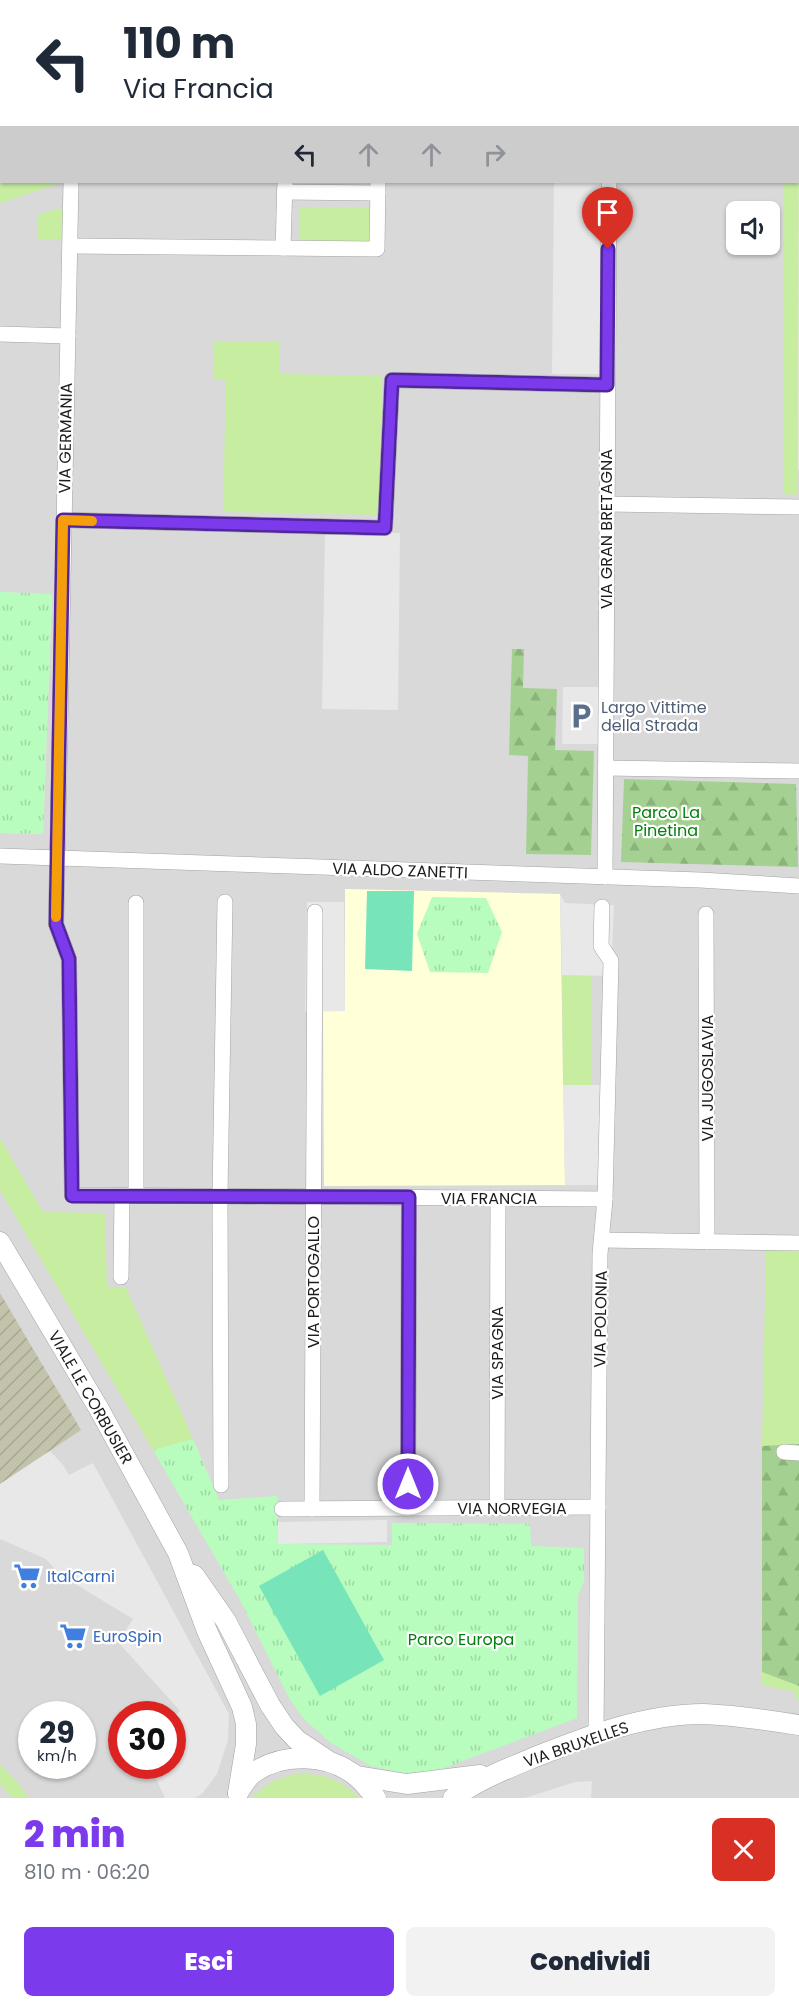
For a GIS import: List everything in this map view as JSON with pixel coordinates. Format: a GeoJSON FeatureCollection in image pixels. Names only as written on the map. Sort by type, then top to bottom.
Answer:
{"type":"FeatureCollection","features":[{"type":"Feature","properties":{"kind":"street","name":"VIA GERMANIA"},"geometry":{"type":"LineString","coordinates":[[71,183],[56,924],[69,959],[72,1196]]}},
{"type":"Feature","properties":{"kind":"street","name":"VIA GRAN BRETAGNA"},"geometry":{"type":"LineString","coordinates":[[604,877],[609,183]]}},
{"type":"Feature","properties":{"kind":"street"},"geometry":{"type":"LineString","coordinates":[[70,246],[377,249],[378,187],[284,187],[283,248]]}},
{"type":"Feature","properties":{"kind":"street"},"geometry":{"type":"LineString","coordinates":[[0,334],[68,336]]}},
{"type":"Feature","properties":{"kind":"street"},"geometry":{"type":"LineString","coordinates":[[63,520],[385,528],[392,380],[607,385]]}},
{"type":"Feature","properties":{"kind":"street"},"geometry":{"type":"LineString","coordinates":[[607,504],[799,507]]}},
{"type":"Feature","properties":{"kind":"street"},"geometry":{"type":"LineString","coordinates":[[605,768],[799,771]]}},
{"type":"Feature","properties":{"kind":"street","name":"VIA ALDO ZANETTI"},"geometry":{"type":"LineString","coordinates":[[0,856],[799,886]]}},
{"type":"Feature","properties":{"kind":"street"},"geometry":{"type":"LineString","coordinates":[[221,1485],[220,1196],[225,902]]}},
{"type":"Feature","properties":{"kind":"street"},"geometry":{"type":"LineString","coordinates":[[121,1277],[129,1196],[136,903]]}},
{"type":"Feature","properties":{"kind":"street","name":"VIA POLONIA"},"geometry":{"type":"LineString","coordinates":[[596,1735],[600,1254],[605,1199],[611,961],[600,946],[602,907]]}},
{"type":"Feature","properties":{"kind":"street","name":"VIA PORTOGALLO"},"geometry":{"type":"LineString","coordinates":[[312,1509],[315,912]]}},
{"type":"Feature","properties":{"kind":"street","name":"VIA JUGOSLAVIA"},"geometry":{"type":"LineString","coordinates":[[706,914],[707,1242]]}},
{"type":"Feature","properties":{"kind":"street","name":"VIA FRANCIA"},"geometry":{"type":"LineString","coordinates":[[72,1196],[605,1199]]}},
{"type":"Feature","properties":{"kind":"street"},"geometry":{"type":"LineString","coordinates":[[408,1508],[409,1197]]}},
{"type":"Feature","properties":{"kind":"street","name":"VIA SPAGNA"},"geometry":{"type":"LineString","coordinates":[[497,1508],[498,1198]]}},
{"type":"Feature","properties":{"kind":"street"},"geometry":{"type":"LineString","coordinates":[[602,1240],[799,1243]]}},
{"type":"Feature","properties":{"kind":"street","name":"VIALE LE CORBUSIER"},"geometry":{"type":"LineString","coordinates":[[0,1242],[99,1409],[178,1553],[226,1621],[270,1705],[297,1740],[330,1762]]}},
{"type":"Feature","properties":{"kind":"street","name":"VIA NORVEGIA"},"geometry":{"type":"LineString","coordinates":[[282,1509],[598,1508]]}},
{"type":"Feature","properties":{"kind":"street","name":"VIALE LE CORBUSIER"},"geometry":{"type":"LineString","coordinates":[[178,1553],[207,1631],[235,1692],[246,1724],[246,1744],[236,1795]]}},
{"type":"Feature","properties":{"kind":"street","name":"VIA BRUXELLES"},"geometry":{"type":"LineString","coordinates":[[453,1798],[498,1772],[596,1735],[635,1724],[702,1714],[737,1716],[799,1725]]}},
{"type":"Feature","properties":{"kind":"street"},"geometry":{"type":"LineString","coordinates":[[236,1795],[250,1775],[275,1762],[303,1758],[330,1762],[357,1776],[376,1798]]}},
{"type":"Feature","properties":{"kind":"street","name":"VIA BRUXELLES"},"geometry":{"type":"LineString","coordinates":[[357,1776],[407,1784],[444,1781],[498,1772]]}},
{"type":"Feature","properties":{"kind":"shaded area"},"geometry":{"type":"Polygon","coordinates":[[[0,183],[783,183],[783,494],[799,469],[799,1798],[0,1798],[0,833],[43,834],[52,595],[0,592],[0,183]]]}},
{"type":"Feature","properties":{"kind":"shaded area"},"geometry":{"type":"Polygon","coordinates":[[[554,183],[602,183],[599,374],[552,374],[554,183]]]}},
{"type":"Feature","properties":{"kind":"shaded area"},"geometry":{"type":"Polygon","coordinates":[[[325,532],[400,533],[398,710],[322,709],[325,532]]]}},
{"type":"Feature","properties":{"kind":"shaded area","name":"Largo Vittime della Strada"},"geometry":{"type":"Polygon","coordinates":[[[563,687],[599,687],[599,744],[562,744],[563,687]]]}},
{"type":"Feature","properties":{"kind":"shaded area"},"geometry":{"type":"Polygon","coordinates":[[[345,889],[560,894],[565,1185],[324,1186],[323,1011],[345,1011],[345,889]]]}},
{"type":"Feature","properties":{"kind":"shaded area"},"geometry":{"type":"Polygon","coordinates":[[[560,894],[565,903],[614,905],[611,976],[562,975],[560,894]]]}},
{"type":"Feature","properties":{"kind":"shaded area"},"geometry":{"type":"Polygon","coordinates":[[[307,902],[344,902],[345,1011],[305,1012],[307,902]]]}},
{"type":"Feature","properties":{"kind":"shaded area"},"geometry":{"type":"Polygon","coordinates":[[[563,1085],[613,1085],[613,1185],[565,1185],[563,1085]]]}},
{"type":"Feature","properties":{"kind":"shaded area"},"geometry":{"type":"Polygon","coordinates":[[[0,1293],[81,1430],[0,1484],[0,1293]]]}},
{"type":"Feature","properties":{"kind":"shaded area"},"geometry":{"type":"Polygon","coordinates":[[[50,1451],[69,1475],[93,1463],[229,1714],[228,1740],[217,1774],[202,1794],[194,1798],[165,1798],[156,1779],[186,1779],[186,1701],[171,1701],[118,1642],[133,1619],[59,1574],[46,1559],[0,1539],[0,1484],[50,1451]]]}},
{"type":"Feature","properties":{"kind":"shaded area"},"geometry":{"type":"Polygon","coordinates":[[[387,1520],[387,1542],[278,1544],[278,1522],[387,1520]]]}},
{"type":"Feature","properties":{"kind":"shaded area"},"geometry":{"type":"Polygon","coordinates":[[[592,1781],[591,1798],[525,1798],[575,1782],[592,1781]]]}},
{"type":"Feature","properties":{"kind":"green space"},"geometry":{"type":"Polygon","coordinates":[[[0,183],[61,183],[0,203],[0,183]]]}},
{"type":"Feature","properties":{"kind":"green space"},"geometry":{"type":"Polygon","coordinates":[[[783,183],[799,183],[798,495],[783,494],[783,183]]]}},
{"type":"Feature","properties":{"kind":"green space"},"geometry":{"type":"Polygon","coordinates":[[[299,207],[370,207],[369,241],[299,241],[299,207]]]}},
{"type":"Feature","properties":{"kind":"green space"},"geometry":{"type":"Polygon","coordinates":[[[53,210],[67,210],[65,240],[37,239],[38,215],[53,210]]]}},
{"type":"Feature","properties":{"kind":"green space"},"geometry":{"type":"Polygon","coordinates":[[[213,341],[280,342],[280,374],[382,376],[379,515],[223,512],[226,380],[213,380],[213,341]]]}},
{"type":"Feature","properties":{"kind":"green space"},"geometry":{"type":"Polygon","coordinates":[[[0,592],[52,594],[43,834],[0,833],[0,592]]]}},
{"type":"Feature","properties":{"kind":"green space"},"geometry":{"type":"Polygon","coordinates":[[[512,649],[524,649],[523,688],[557,689],[555,750],[594,751],[591,855],[526,854],[528,756],[509,755],[512,649]]]}},
{"type":"Feature","properties":{"kind":"green space","name":"Parco La Pinetina"},"geometry":{"type":"Polygon","coordinates":[[[624,779],[796,784],[798,867],[621,862],[624,779]]]}},
{"type":"Feature","properties":{"kind":"green space"},"geometry":{"type":"Polygon","coordinates":[[[367,891],[414,891],[412,971],[365,969],[367,891]]]}},
{"type":"Feature","properties":{"kind":"green space"},"geometry":{"type":"Polygon","coordinates":[[[432,897],[486,898],[502,932],[488,973],[430,972],[417,934],[432,897]]]}},
{"type":"Feature","properties":{"kind":"green space"},"geometry":{"type":"Polygon","coordinates":[[[562,975],[592,976],[592,1085],[563,1085],[562,975]]]}},
{"type":"Feature","properties":{"kind":"green space"},"geometry":{"type":"Polygon","coordinates":[[[0,1138],[43,1212],[105,1213],[107,1287],[126,1288],[193,1439],[153,1450],[0,1190],[0,1138]]]}},
{"type":"Feature","properties":{"kind":"green space"},"geometry":{"type":"Polygon","coordinates":[[[799,1249],[799,1444],[762,1446],[766,1250],[799,1249]]]}},
{"type":"Feature","properties":{"kind":"green space","name":"Parco Europa"},"geometry":{"type":"Polygon","coordinates":[[[193,1439],[219,1500],[277,1496],[279,1544],[392,1545],[392,1523],[530,1524],[531,1546],[584,1548],[584,1581],[578,1596],[577,1718],[436,1771],[404,1773],[371,1766],[331,1743],[303,1718],[289,1698],[240,1600],[153,1450],[193,1439]]]}},
{"type":"Feature","properties":{"kind":"green space"},"geometry":{"type":"Polygon","coordinates":[[[799,1444],[799,1686],[762,1672],[762,1446],[799,1444]]]}},
{"type":"Feature","properties":{"kind":"green space"},"geometry":{"type":"Polygon","coordinates":[[[323,1550],[384,1660],[320,1696],[259,1586],[323,1550]]]}},
{"type":"Feature","properties":{"kind":"green space"},"geometry":{"type":"Polygon","coordinates":[[[762,1672],[799,1686],[799,1699],[795,1699],[795,1692],[762,1685],[762,1672]]]}},
{"type":"Feature","properties":{"kind":"green space"},"geometry":{"type":"Polygon","coordinates":[[[0,1764],[21,1786],[28,1798],[12,1798],[0,1784],[0,1764]]]}},
{"type":"Feature","properties":{"kind":"green space"},"geometry":{"type":"Polygon","coordinates":[[[297,1773],[332,1779],[360,1798],[250,1798],[273,1781],[297,1773]]]}},
{"type":"Feature","properties":{"kind":"slow traffic"},"geometry":{"type":"LineString","coordinates":[[56,917],[63,520],[92,521]]}},
{"type":"Feature","properties":{"kind":"place","name":"Largo Vittime della Strada"},"geometry":{"type":"Point","coordinates":[581,716]}},
{"type":"Feature","properties":{"kind":"place","name":"ItalCarni"},"geometry":{"type":"Point","coordinates":[27,1576]}},
{"type":"Feature","properties":{"kind":"place","name":"EuroSpin"},"geometry":{"type":"Point","coordinates":[73,1636]}},
{"type":"Feature","properties":{"kind":"route"},"geometry":{"type":"LineString","coordinates":[[408,1484],[409,1197],[72,1196],[69,959],[56,924],[63,520],[385,528],[392,380],[607,385],[608,249]]}}]}
